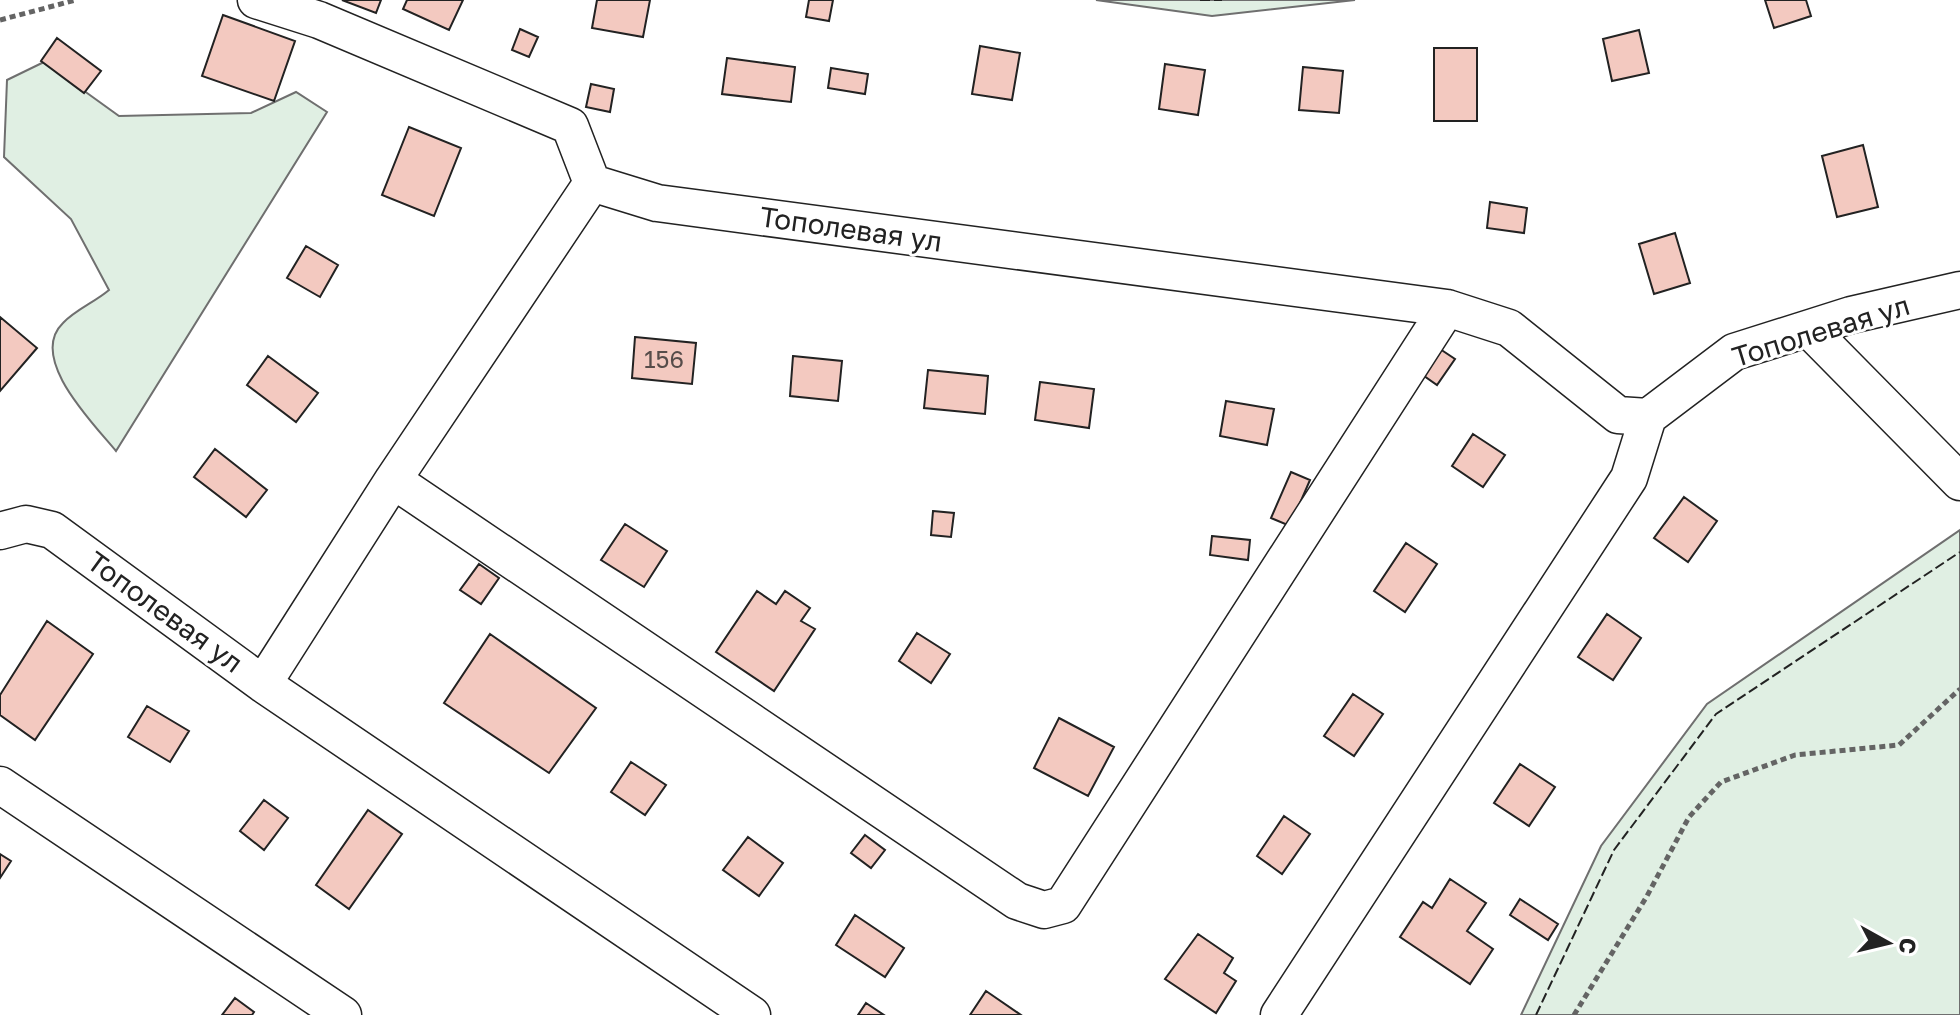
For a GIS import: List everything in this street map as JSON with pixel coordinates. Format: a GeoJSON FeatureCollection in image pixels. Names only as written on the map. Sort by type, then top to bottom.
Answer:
{"type":"FeatureCollection","features":[{"type":"Feature","properties":{"kind":"street"},"geometry":{"type":"LineString","coordinates":[[256,0],[319,20],[570,126],[592,183]]}},
{"type":"Feature","properties":{"kind":"street","name":"Тополевая ул"},"geometry":{"type":"LineString","coordinates":[[0,531],[26,524],[52,530],[263,684],[393,480],[592,183],[657,203],[1447,308],[1509,328],[1618,415],[1648,417],[1734,352],[1960,290]]}},
{"type":"Feature","properties":{"kind":"street"},"geometry":{"type":"LineString","coordinates":[[393,480],[1017,901],[1044,910],[1063,905],[1447,308]]}},
{"type":"Feature","properties":{"kind":"street"},"geometry":{"type":"LineString","coordinates":[[1809,329],[1960,482]]}},
{"type":"Feature","properties":{"kind":"street"},"geometry":{"type":"LineString","coordinates":[[1279,1015],[1629,478],[1648,417]]}},
{"type":"Feature","properties":{"kind":"street"},"geometry":{"type":"LineString","coordinates":[[263,684],[752,1015]]}},
{"type":"Feature","properties":{"kind":"street"},"geometry":{"type":"LineString","coordinates":[[0,785],[343,1015]]}},
{"type":"Feature","properties":{"kind":"path"},"geometry":{"type":"LineString","coordinates":[[0,20],[76,0]]}},
{"type":"Feature","properties":{"kind":"path"},"geometry":{"type":"LineString","coordinates":[[1574,1015],[1647,896],[1689,817],[1721,782],[1795,755],[1899,745],[1960,689]]}},
{"type":"Feature","properties":{"kind":"green space"},"geometry":{"type":"Polygon","coordinates":[[[1096,0],[1355,0],[1212,16],[1096,0]]]}},
{"type":"Feature","properties":{"kind":"green space"},"geometry":{"type":"Polygon","coordinates":[[[44,62],[119,116],[251,113],[296,92],[327,112],[116,451],[68,390],[53,354],[54,337],[63,323],[109,290],[71,219],[4,157],[7,80],[44,62]]]}},
{"type":"Feature","properties":{"kind":"green space"},"geometry":{"type":"Polygon","coordinates":[[[1960,530],[1960,1015],[1521,1015],[1601,846],[1707,704],[1960,530]]]}},
{"type":"Feature","properties":{"kind":"building"},"geometry":{"type":"Polygon","coordinates":[[[342,0],[381,0],[376,13],[342,0]]]}},
{"type":"Feature","properties":{"kind":"building"},"geometry":{"type":"Polygon","coordinates":[[[407,0],[463,0],[449,30],[403,9],[407,0]]]}},
{"type":"Feature","properties":{"kind":"building"},"geometry":{"type":"Polygon","coordinates":[[[597,0],[650,0],[643,37],[592,28],[597,0]]]}},
{"type":"Feature","properties":{"kind":"building"},"geometry":{"type":"Polygon","coordinates":[[[809,0],[833,0],[829,21],[806,17],[809,0]]]}},
{"type":"Feature","properties":{"kind":"building"},"geometry":{"type":"Polygon","coordinates":[[[1765,0],[1806,0],[1811,16],[1774,28],[1765,0]]]}},
{"type":"Feature","properties":{"kind":"building"},"geometry":{"type":"Polygon","coordinates":[[[223,15],[295,41],[274,101],[202,76],[223,15]]]}},
{"type":"Feature","properties":{"kind":"building"},"geometry":{"type":"Polygon","coordinates":[[[520,29],[538,37],[529,57],[512,50],[520,29]]]}},
{"type":"Feature","properties":{"kind":"building"},"geometry":{"type":"Polygon","coordinates":[[[1639,30],[1649,73],[1612,81],[1603,39],[1639,30]]]}},
{"type":"Feature","properties":{"kind":"building"},"geometry":{"type":"Polygon","coordinates":[[[57,38],[101,71],[84,93],[41,61],[57,38]]]}},
{"type":"Feature","properties":{"kind":"building"},"geometry":{"type":"Polygon","coordinates":[[[980,46],[1020,53],[1012,100],[972,94],[980,46]]]}},
{"type":"Feature","properties":{"kind":"building"},"geometry":{"type":"Polygon","coordinates":[[[1434,48],[1477,48],[1477,121],[1434,121],[1434,48]]]}},
{"type":"Feature","properties":{"kind":"building"},"geometry":{"type":"Polygon","coordinates":[[[727,58],[795,67],[791,102],[722,94],[727,58]]]}},
{"type":"Feature","properties":{"kind":"building"},"geometry":{"type":"Polygon","coordinates":[[[1165,64],[1205,70],[1198,115],[1159,109],[1165,64]]]}},
{"type":"Feature","properties":{"kind":"building"},"geometry":{"type":"Polygon","coordinates":[[[1303,67],[1343,71],[1339,113],[1299,110],[1303,67]]]}},
{"type":"Feature","properties":{"kind":"building"},"geometry":{"type":"Polygon","coordinates":[[[831,68],[868,74],[865,94],[828,88],[831,68]]]}},
{"type":"Feature","properties":{"kind":"building"},"geometry":{"type":"Polygon","coordinates":[[[591,84],[614,89],[610,112],[586,107],[591,84]]]}},
{"type":"Feature","properties":{"kind":"building"},"geometry":{"type":"Polygon","coordinates":[[[409,127],[461,148],[434,216],[382,195],[409,127]]]}},
{"type":"Feature","properties":{"kind":"building"},"geometry":{"type":"Polygon","coordinates":[[[1863,145],[1878,207],[1837,217],[1822,156],[1863,145]]]}},
{"type":"Feature","properties":{"kind":"building"},"geometry":{"type":"Polygon","coordinates":[[[1490,202],[1527,208],[1524,233],[1487,228],[1490,202]]]}},
{"type":"Feature","properties":{"kind":"building"},"geometry":{"type":"Polygon","coordinates":[[[1675,233],[1690,283],[1654,294],[1639,244],[1675,233]]]}},
{"type":"Feature","properties":{"kind":"building"},"geometry":{"type":"Polygon","coordinates":[[[306,246],[338,265],[320,297],[287,278],[306,246]]]}},
{"type":"Feature","properties":{"kind":"building"},"geometry":{"type":"Polygon","coordinates":[[[0,317],[37,348],[0,391],[0,317]]]}},
{"type":"Feature","properties":{"kind":"building"},"geometry":{"type":"Polygon","coordinates":[[[635,337],[696,343],[692,384],[632,378],[635,337]]]}},
{"type":"Feature","properties":{"kind":"building"},"geometry":{"type":"Polygon","coordinates":[[[1434,345],[1455,359],[1437,385],[1417,371],[1434,345]]]}},
{"type":"Feature","properties":{"kind":"building"},"geometry":{"type":"Polygon","coordinates":[[[268,356],[318,393],[296,422],[247,385],[268,356]]]}},
{"type":"Feature","properties":{"kind":"building"},"geometry":{"type":"Polygon","coordinates":[[[793,356],[842,361],[838,401],[790,396],[793,356]]]}},
{"type":"Feature","properties":{"kind":"building"},"geometry":{"type":"Polygon","coordinates":[[[928,370],[988,376],[985,414],[924,408],[928,370]]]}},
{"type":"Feature","properties":{"kind":"building"},"geometry":{"type":"Polygon","coordinates":[[[1040,382],[1094,389],[1089,428],[1035,420],[1040,382]]]}},
{"type":"Feature","properties":{"kind":"building"},"geometry":{"type":"Polygon","coordinates":[[[1226,401],[1274,409],[1267,445],[1220,436],[1226,401]]]}},
{"type":"Feature","properties":{"kind":"building"},"geometry":{"type":"Polygon","coordinates":[[[1473,434],[1505,455],[1483,487],[1452,466],[1473,434]]]}},
{"type":"Feature","properties":{"kind":"building"},"geometry":{"type":"Polygon","coordinates":[[[215,449],[267,490],[246,517],[194,477],[215,449]]]}},
{"type":"Feature","properties":{"kind":"building"},"geometry":{"type":"Polygon","coordinates":[[[1291,472],[1310,480],[1290,526],[1271,518],[1291,472]]]}},
{"type":"Feature","properties":{"kind":"building"},"geometry":{"type":"Polygon","coordinates":[[[1684,497],[1717,521],[1688,562],[1654,538],[1684,497]]]}},
{"type":"Feature","properties":{"kind":"building"},"geometry":{"type":"Polygon","coordinates":[[[933,511],[954,513],[951,537],[931,535],[933,511]]]}},
{"type":"Feature","properties":{"kind":"building"},"geometry":{"type":"Polygon","coordinates":[[[625,524],[667,551],[644,587],[601,560],[625,524]]]}},
{"type":"Feature","properties":{"kind":"building"},"geometry":{"type":"Polygon","coordinates":[[[1212,536],[1250,540],[1248,560],[1210,555],[1212,536]]]}},
{"type":"Feature","properties":{"kind":"building"},"geometry":{"type":"Polygon","coordinates":[[[1406,543],[1437,564],[1405,612],[1374,591],[1406,543]]]}},
{"type":"Feature","properties":{"kind":"building"},"geometry":{"type":"Polygon","coordinates":[[[479,564],[499,578],[481,604],[460,590],[479,564]]]}},
{"type":"Feature","properties":{"kind":"building"},"geometry":{"type":"Polygon","coordinates":[[[757,591],[776,604],[785,591],[810,608],[801,621],[815,629],[774,691],[716,652],[757,591]]]}},
{"type":"Feature","properties":{"kind":"building"},"geometry":{"type":"Polygon","coordinates":[[[1607,614],[1641,638],[1613,680],[1578,657],[1607,614]]]}},
{"type":"Feature","properties":{"kind":"building"},"geometry":{"type":"Polygon","coordinates":[[[47,621],[93,654],[35,740],[0,715],[0,695],[47,621]]]}},
{"type":"Feature","properties":{"kind":"building"},"geometry":{"type":"Polygon","coordinates":[[[917,633],[950,654],[931,683],[899,661],[917,633]]]}},
{"type":"Feature","properties":{"kind":"building"},"geometry":{"type":"Polygon","coordinates":[[[490,634],[596,708],[549,773],[444,703],[490,634]]]}},
{"type":"Feature","properties":{"kind":"building"},"geometry":{"type":"Polygon","coordinates":[[[1353,694],[1383,714],[1354,756],[1324,736],[1353,694]]]}},
{"type":"Feature","properties":{"kind":"building"},"geometry":{"type":"Polygon","coordinates":[[[147,706],[189,731],[170,762],[128,737],[147,706]]]}},
{"type":"Feature","properties":{"kind":"building"},"geometry":{"type":"Polygon","coordinates":[[[1059,718],[1114,747],[1088,796],[1034,768],[1059,718]]]}},
{"type":"Feature","properties":{"kind":"building"},"geometry":{"type":"Polygon","coordinates":[[[631,762],[666,785],[645,815],[611,792],[631,762]]]}},
{"type":"Feature","properties":{"kind":"building"},"geometry":{"type":"Polygon","coordinates":[[[1520,764],[1555,787],[1529,826],[1494,803],[1520,764]]]}},
{"type":"Feature","properties":{"kind":"building"},"geometry":{"type":"Polygon","coordinates":[[[264,800],[288,818],[264,850],[240,831],[264,800]]]}},
{"type":"Feature","properties":{"kind":"building"},"geometry":{"type":"Polygon","coordinates":[[[368,810],[402,834],[349,909],[316,885],[368,810]]]}},
{"type":"Feature","properties":{"kind":"building"},"geometry":{"type":"Polygon","coordinates":[[[1284,816],[1310,834],[1282,874],[1257,856],[1284,816]]]}},
{"type":"Feature","properties":{"kind":"building"},"geometry":{"type":"Polygon","coordinates":[[[865,835],[885,850],[871,868],[851,853],[865,835]]]}},
{"type":"Feature","properties":{"kind":"building"},"geometry":{"type":"Polygon","coordinates":[[[748,837],[783,863],[759,896],[723,870],[748,837]]]}},
{"type":"Feature","properties":{"kind":"building"},"geometry":{"type":"Polygon","coordinates":[[[0,854],[11,861],[0,878],[0,854]]]}},
{"type":"Feature","properties":{"kind":"building"},"geometry":{"type":"Polygon","coordinates":[[[1450,879],[1486,903],[1467,931],[1493,949],[1470,984],[1400,937],[1423,902],[1432,908],[1450,879]]]}},
{"type":"Feature","properties":{"kind":"building"},"geometry":{"type":"Polygon","coordinates":[[[1520,899],[1558,924],[1548,940],[1510,915],[1520,899]]]}},
{"type":"Feature","properties":{"kind":"building"},"geometry":{"type":"Polygon","coordinates":[[[855,915],[904,948],[885,977],[836,945],[855,915]]]}},
{"type":"Feature","properties":{"kind":"building"},"geometry":{"type":"Polygon","coordinates":[[[1198,934],[1233,958],[1224,973],[1236,981],[1216,1013],[1165,979],[1198,934]]]}},
{"type":"Feature","properties":{"kind":"building"},"geometry":{"type":"Polygon","coordinates":[[[986,991],[1021,1015],[970,1015],[986,991]]]}},
{"type":"Feature","properties":{"kind":"building"},"geometry":{"type":"Polygon","coordinates":[[[235,998],[254,1012],[252,1015],[222,1015],[235,998]]]}},
{"type":"Feature","properties":{"kind":"building"},"geometry":{"type":"Polygon","coordinates":[[[866,1003],[884,1015],[858,1015],[866,1003]]]}},
{"type":"Feature","properties":{"kind":"fence"},"geometry":{"type":"LineString","coordinates":[[1200,0],[1222,0]]}},
{"type":"Feature","properties":{"kind":"fence"},"geometry":{"type":"LineString","coordinates":[[1536,1015],[1614,850],[1716,714],[1960,552]]}}]}
